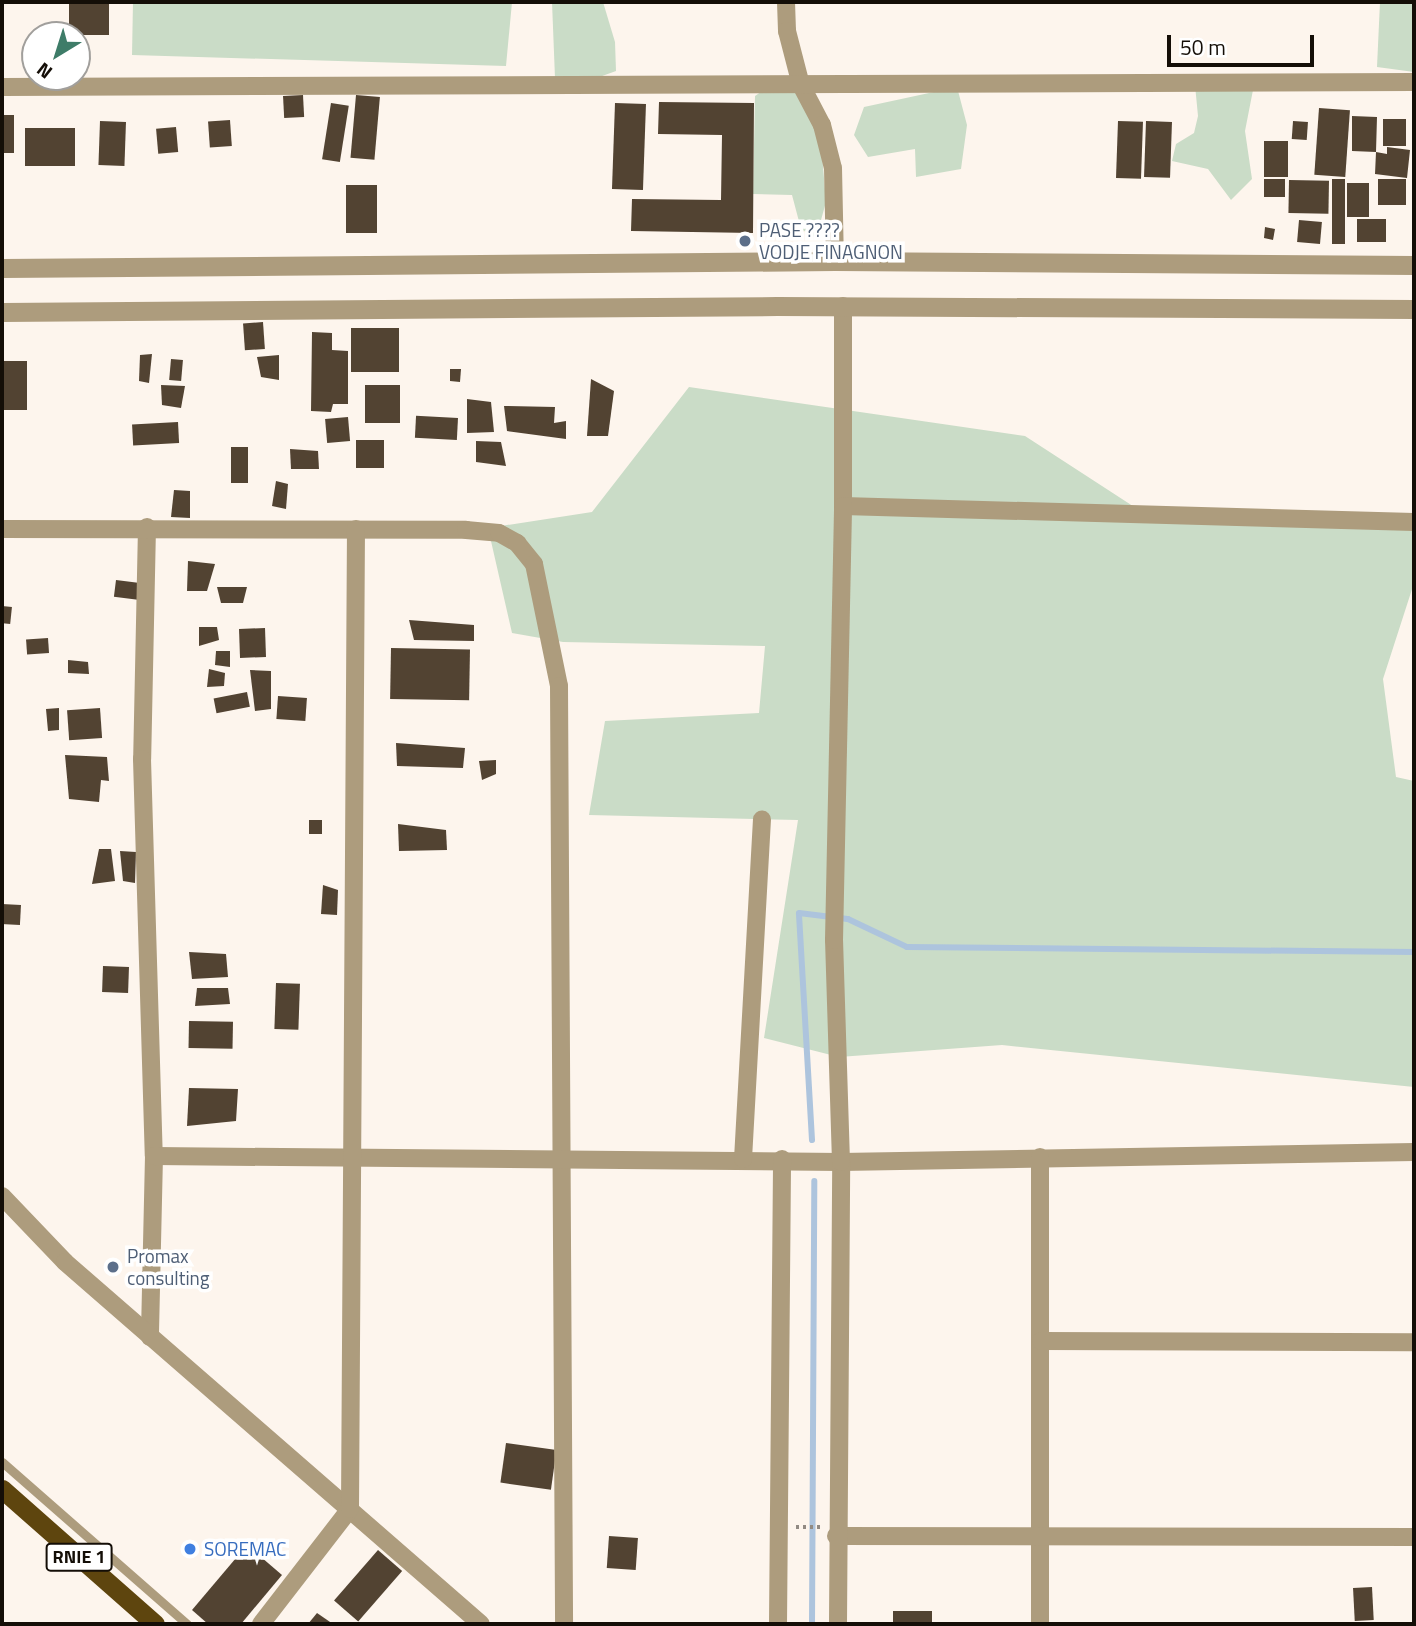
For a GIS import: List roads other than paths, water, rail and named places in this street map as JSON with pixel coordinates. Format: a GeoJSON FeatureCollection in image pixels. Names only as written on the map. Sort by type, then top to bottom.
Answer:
{"type":"FeatureCollection","features":[{"type":"Feature","properties":{"kind":"highway","name":"RNIE 1"},"geometry":{"type":"LineString","coordinates":[[2,1489],[155,1624]]}},
{"type":"Feature","properties":{"kind":"street"},"geometry":{"type":"LineString","coordinates":[[786,2],[787,31],[801,85],[822,125],[832,168],[835,261]]}},
{"type":"Feature","properties":{"kind":"street"},"geometry":{"type":"LineString","coordinates":[[2,87],[1414,82]]}},
{"type":"Feature","properties":{"kind":"street"},"geometry":{"type":"LineString","coordinates":[[2,268],[835,261],[1414,265]]}},
{"type":"Feature","properties":{"kind":"street"},"geometry":{"type":"LineString","coordinates":[[838,1624],[829,1532],[841,1163],[834,891],[843,506],[843,306]]}},
{"type":"Feature","properties":{"kind":"street"},"geometry":{"type":"LineString","coordinates":[[2,312],[843,306],[1414,309]]}},
{"type":"Feature","properties":{"kind":"street"},"geometry":{"type":"LineString","coordinates":[[843,506],[1414,522]]}},
{"type":"Feature","properties":{"kind":"street"},"geometry":{"type":"LineString","coordinates":[[147,527],[142,759],[154,1156],[150,1337]]}},
{"type":"Feature","properties":{"kind":"street"},"geometry":{"type":"LineString","coordinates":[[2,529],[147,527],[499,533],[517,543],[534,564],[559,686],[564,1624]]}},
{"type":"Feature","properties":{"kind":"street"},"geometry":{"type":"LineString","coordinates":[[261,1624],[350,1510],[356,529]]}},
{"type":"Feature","properties":{"kind":"street"},"geometry":{"type":"LineString","coordinates":[[743,1159],[762,820]]}},
{"type":"Feature","properties":{"kind":"street"},"geometry":{"type":"LineString","coordinates":[[154,1156],[782,1159],[841,1163],[1040,1157],[1414,1152]]}},
{"type":"Feature","properties":{"kind":"street"},"geometry":{"type":"LineString","coordinates":[[1040,1157],[1040,1624]]}},
{"type":"Feature","properties":{"kind":"street"},"geometry":{"type":"LineString","coordinates":[[778,1624],[782,1159]]}},
{"type":"Feature","properties":{"kind":"street"},"geometry":{"type":"LineString","coordinates":[[2,1196],[65,1262],[481,1624]]}},
{"type":"Feature","properties":{"kind":"street"},"geometry":{"type":"LineString","coordinates":[[1041,1341],[1414,1342]]}},
{"type":"Feature","properties":{"kind":"street"},"geometry":{"type":"LineString","coordinates":[[829,1532],[1040,1537],[1414,1537]]}},
{"type":"Feature","properties":{"kind":"lane"},"geometry":{"type":"LineString","coordinates":[[2,1462],[187,1624]]}},
{"type":"Feature","properties":{"kind":"waterway"},"geometry":{"type":"LineString","coordinates":[[812,1140],[799,913],[848,919],[907,947],[1414,952]]}},
{"type":"Feature","properties":{"kind":"waterway"},"geometry":{"type":"LineString","coordinates":[[812,1624],[814,1181]]}},
{"type":"Feature","properties":{"kind":"place","name":"PASE ???? VODJE FINAGNON"},"geometry":{"type":"Point","coordinates":[745,241]}},
{"type":"Feature","properties":{"kind":"place","name":"Promax consulting"},"geometry":{"type":"Point","coordinates":[113,1267]}},
{"type":"Feature","properties":{"kind":"place","name":"SOREMAC"},"geometry":{"type":"Point","coordinates":[190,1549]}}]}
